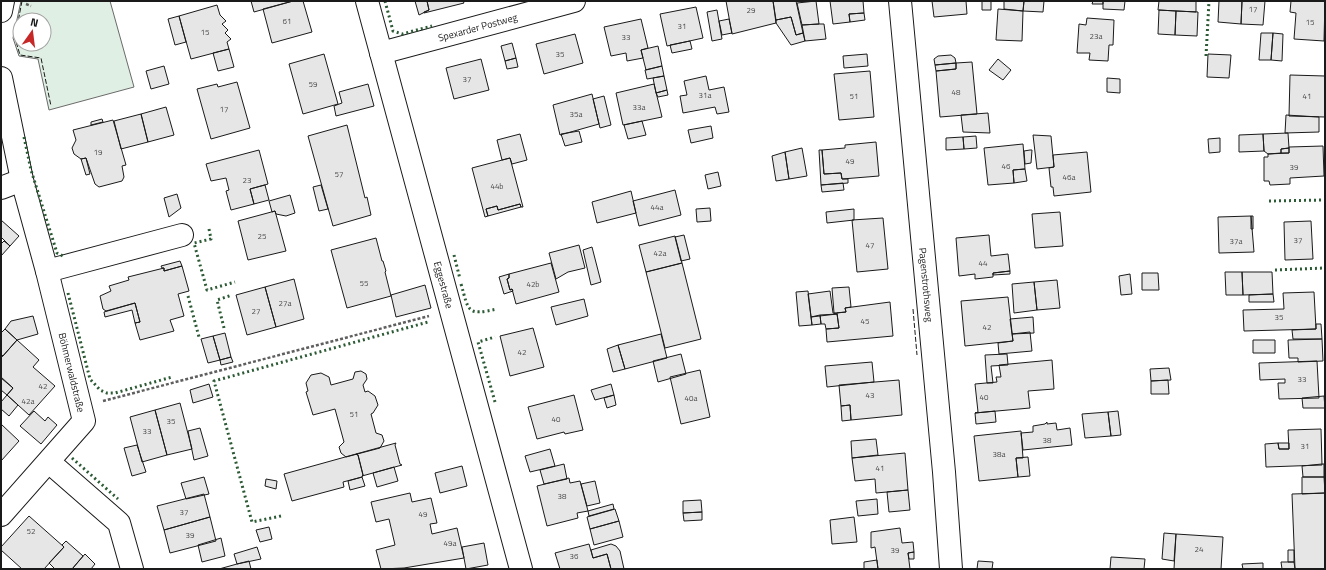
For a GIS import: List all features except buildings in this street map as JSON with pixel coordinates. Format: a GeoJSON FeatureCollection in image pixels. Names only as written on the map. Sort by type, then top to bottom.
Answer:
{"type":"FeatureCollection","features":[{"type":"Feature","properties":{"kind":"street"},"geometry":{"type":"LineString","coordinates":[[1,11],[3,1]]}},
{"type":"Feature","properties":{"kind":"street","name":"Eggestraße"},"geometry":{"type":"LineString","coordinates":[[367,1],[521,569]]}},
{"type":"Feature","properties":{"kind":"street","name":"Spexarder Postweg"},"geometry":{"type":"LineString","coordinates":[[381,53],[574,1]]}},
{"type":"Feature","properties":{"kind":"street","name":"Pagenstrothsweg"},"geometry":{"type":"LineString","coordinates":[[900,1],[944,464],[952,569]]}},
{"type":"Feature","properties":{"kind":"street","name":"Böhmerwaldstraße"},"geometry":{"type":"LineString","coordinates":[[1,78],[22,180],[47,271],[84,421],[1,515]]}},
{"type":"Feature","properties":{"kind":"street"},"geometry":{"type":"LineString","coordinates":[[1,188],[22,180]]}},
{"type":"Feature","properties":{"kind":"street"},"geometry":{"type":"LineString","coordinates":[[47,271],[182,235]]}},
{"type":"Feature","properties":{"kind":"street"},"geometry":{"type":"LineString","coordinates":[[48,462],[120,523],[132,569]]}},
{"type":"Feature","properties":{"kind":"path"},"geometry":{"type":"LineString","coordinates":[[81,407],[450,311]]}},
{"type":"Feature","properties":{"kind":"green space"},"geometry":{"type":"Polygon","coordinates":[[[21,1],[110,1],[134,87],[49,110],[38,59],[19,56],[18,52],[52,52],[52,12],[19,12],[21,1]]]}},
{"type":"Feature","properties":{"kind":"hedge"},"geometry":{"type":"LineString","coordinates":[[385,1],[393,31],[402,34],[432,26]]}},
{"type":"Feature","properties":{"kind":"hedge"},"geometry":{"type":"LineString","coordinates":[[1206,56],[1209,1]]}},
{"type":"Feature","properties":{"kind":"hedge"},"geometry":{"type":"LineString","coordinates":[[24,137],[31,170],[57,253],[65,257]]}},
{"type":"Feature","properties":{"kind":"hedge"},"geometry":{"type":"LineString","coordinates":[[1269,201],[1325,200]]}},
{"type":"Feature","properties":{"kind":"hedge"},"geometry":{"type":"LineString","coordinates":[[209,229],[211,239],[194,243],[207,290],[235,282]]}},
{"type":"Feature","properties":{"kind":"hedge"},"geometry":{"type":"LineString","coordinates":[[454,255],[460,279]]}},
{"type":"Feature","properties":{"kind":"hedge"},"geometry":{"type":"LineString","coordinates":[[1275,270],[1325,268]]}},
{"type":"Feature","properties":{"kind":"hedge"},"geometry":{"type":"LineString","coordinates":[[461,284],[470,309],[479,312],[497,309]]}},
{"type":"Feature","properties":{"kind":"hedge"},"geometry":{"type":"LineString","coordinates":[[68,293],[90,379],[100,390],[107,393],[115,393],[172,377]]}},
{"type":"Feature","properties":{"kind":"hedge"},"geometry":{"type":"LineString","coordinates":[[224,328],[217,300],[232,295]]}},
{"type":"Feature","properties":{"kind":"hedge"},"geometry":{"type":"LineString","coordinates":[[188,296],[199,337]]}},
{"type":"Feature","properties":{"kind":"hedge"},"geometry":{"type":"LineString","coordinates":[[281,516],[252,522],[214,381],[428,322]]}},
{"type":"Feature","properties":{"kind":"hedge"},"geometry":{"type":"LineString","coordinates":[[495,337],[478,342],[495,402]]}},
{"type":"Feature","properties":{"kind":"hedge"},"geometry":{"type":"LineString","coordinates":[[72,458],[118,499]]}},
{"type":"Feature","properties":{"kind":"fence"},"geometry":{"type":"LineString","coordinates":[[22,1],[15,38],[20,55],[41,58],[51,106]]}},
{"type":"Feature","properties":{"kind":"fence"},"geometry":{"type":"LineString","coordinates":[[913,309],[917,355]]}}]}
